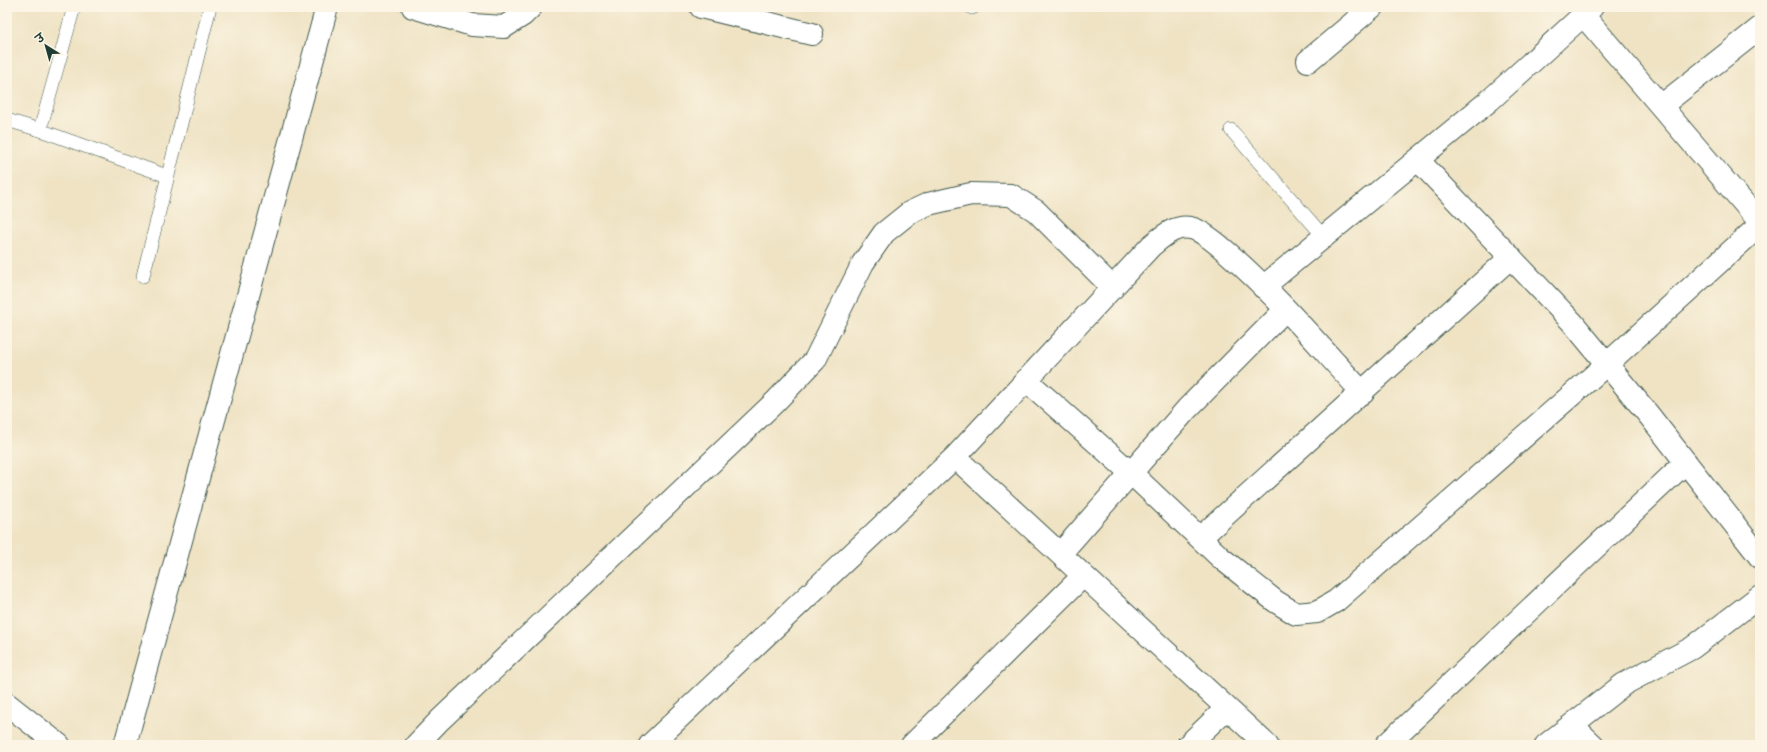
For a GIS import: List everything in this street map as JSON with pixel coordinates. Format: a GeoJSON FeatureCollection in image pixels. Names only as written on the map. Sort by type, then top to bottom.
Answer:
{"type":"FeatureCollection","features":[{"type":"Feature","properties":{"kind":"street"},"geometry":{"type":"LineString","coordinates":[[125,745],[327,7]]}},
{"type":"Feature","properties":{"kind":"street"},"geometry":{"type":"LineString","coordinates":[[414,7],[472,25],[504,27],[523,15],[531,7]]}},
{"type":"Feature","properties":{"kind":"street"},"geometry":{"type":"LineString","coordinates":[[701,7],[812,34]]}},
{"type":"Feature","properties":{"kind":"street"},"geometry":{"type":"LineString","coordinates":[[1308,61],[1372,7]]}},
{"type":"Feature","properties":{"kind":"street"},"geometry":{"type":"LineString","coordinates":[[1263,287],[1490,100],[1588,11],[1660,106],[1760,222]]}},
{"type":"Feature","properties":{"kind":"street"},"geometry":{"type":"LineString","coordinates":[[1660,106],[1760,28]]}},
{"type":"Feature","properties":{"kind":"street"},"geometry":{"type":"LineString","coordinates":[[1418,160],[1572,322],[1686,462],[1760,557]]}},
{"type":"Feature","properties":{"kind":"street"},"geometry":{"type":"LineString","coordinates":[[416,745],[440,720],[775,402],[815,360],[863,263],[884,233],[909,213],[928,204],[971,194],[1011,195],[1036,210],[1112,288]]}},
{"type":"Feature","properties":{"kind":"street"},"geometry":{"type":"LineString","coordinates":[[1026,380],[1131,473],[1221,558],[1275,601],[1296,614],[1317,612],[1336,601],[1607,364],[1760,225]]}},
{"type":"Feature","properties":{"kind":"street"},"geometry":{"type":"LineString","coordinates":[[650,745],[955,457],[1112,288],[1156,242],[1166,234],[1179,228],[1194,229],[1218,245],[1263,287],[1363,392]]}},
{"type":"Feature","properties":{"kind":"street"},"geometry":{"type":"LineString","coordinates":[[1200,538],[1511,257]]}},
{"type":"Feature","properties":{"kind":"street"},"geometry":{"type":"LineString","coordinates":[[1060,554],[1187,409],[1285,310]]}},
{"type":"Feature","properties":{"kind":"street"},"geometry":{"type":"LineString","coordinates":[[955,457],[1267,745]]}},
{"type":"Feature","properties":{"kind":"street"},"geometry":{"type":"LineString","coordinates":[[1386,745],[1686,462]]}},
{"type":"Feature","properties":{"kind":"street"},"geometry":{"type":"LineString","coordinates":[[912,745],[1083,576]]}},
{"type":"Feature","properties":{"kind":"street"},"geometry":{"type":"LineString","coordinates":[[1546,745],[1624,684],[1692,648],[1760,596]]}},
{"type":"Feature","properties":{"kind":"street"},"geometry":{"type":"LineString","coordinates":[[7,704],[59,745]]}},
{"type":"Feature","properties":{"kind":"street"},"geometry":{"type":"LineString","coordinates":[[1188,745],[1227,708]]}},
{"type":"Feature","properties":{"kind":"street"},"geometry":{"type":"LineString","coordinates":[[1572,725],[1593,745]]}},
{"type":"Feature","properties":{"kind":"lane"},"geometry":{"type":"LineString","coordinates":[[40,130],[74,7]]}},
{"type":"Feature","properties":{"kind":"lane"},"geometry":{"type":"LineString","coordinates":[[143,276],[210,7]]}},
{"type":"Feature","properties":{"kind":"lane"},"geometry":{"type":"LineString","coordinates":[[7,120],[40,130],[167,176]]}},
{"type":"Feature","properties":{"kind":"lane"},"geometry":{"type":"LineString","coordinates":[[1231,130],[1324,237]]}}]}
